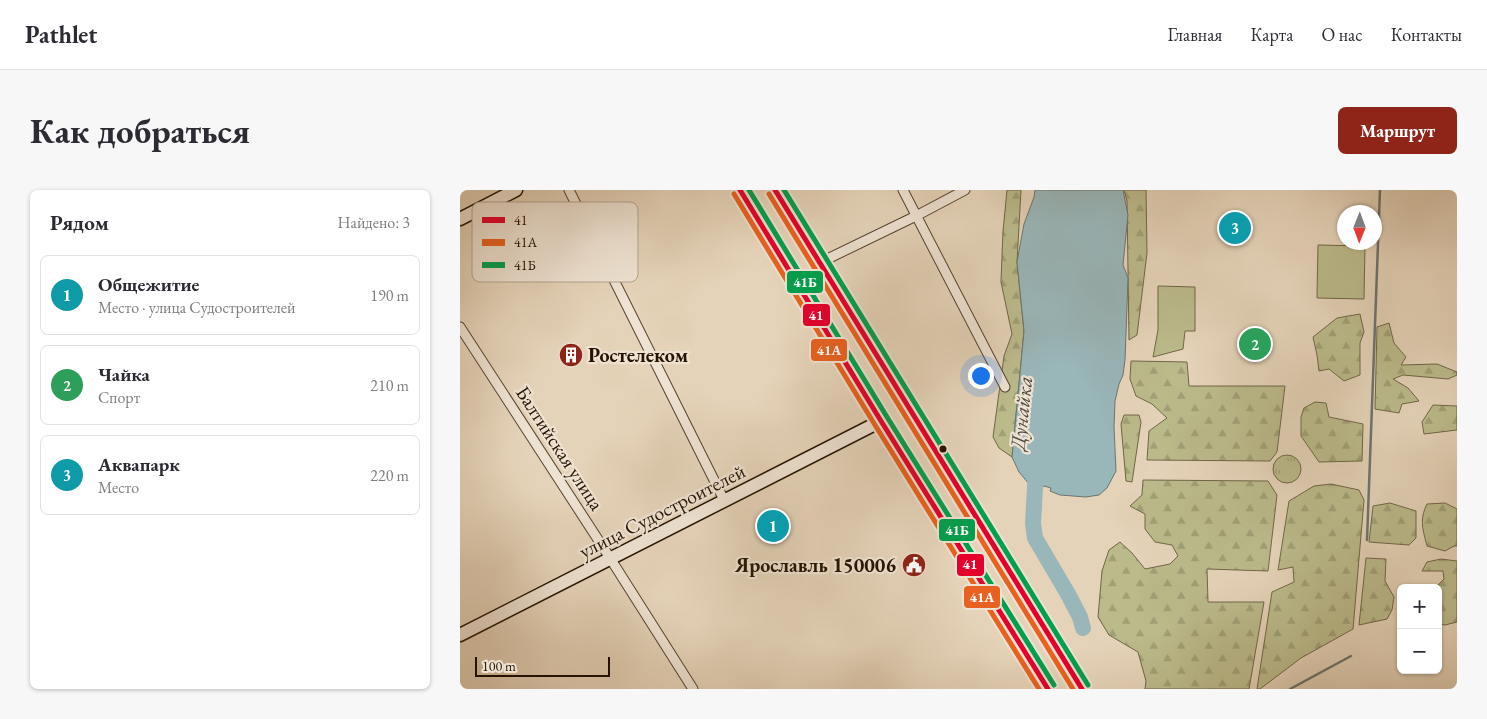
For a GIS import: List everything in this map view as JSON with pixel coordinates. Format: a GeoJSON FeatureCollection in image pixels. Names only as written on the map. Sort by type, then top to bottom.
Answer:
{"type":"FeatureCollection","features":[{"type":"Feature","properties":{"kind":"main road"},"geometry":{"type":"LineString","coordinates":[[493,202],[516,190]]}},
{"type":"Feature","properties":{"kind":"main road"},"geometry":{"type":"LineString","coordinates":[[740,190],[1048,689]]}},
{"type":"Feature","properties":{"kind":"main road"},"geometry":{"type":"LineString","coordinates":[[775,190],[1077,687]]}},
{"type":"Feature","properties":{"kind":"main road"},"geometry":{"type":"LineString","coordinates":[[460,219],[472,213]]}},
{"type":"Feature","properties":{"kind":"main road","name":"улица Судостроителей"},"geometry":{"type":"LineString","coordinates":[[460,635],[881,421]]}},
{"type":"Feature","properties":{"kind":"street"},"geometry":{"type":"LineString","coordinates":[[569,190],[575,202]]}},
{"type":"Feature","properties":{"kind":"street"},"geometry":{"type":"LineString","coordinates":[[903,190],[1005,387]]}},
{"type":"Feature","properties":{"kind":"street"},"geometry":{"type":"LineString","coordinates":[[820,262],[965,190]]}},
{"type":"Feature","properties":{"kind":"street"},"geometry":{"type":"LineString","coordinates":[[615,282],[724,500]]}},
{"type":"Feature","properties":{"kind":"street","name":"Балтийская улица"},"geometry":{"type":"LineString","coordinates":[[460,327],[693,689]]}},
{"type":"Feature","properties":{"kind":"green space"},"geometry":{"type":"Polygon","coordinates":[[[1007,190],[1021,190],[1017,262],[1024,331],[1012,457],[999,448],[993,437],[1004,356],[1012,334],[1001,282],[1007,190]]]}},
{"type":"Feature","properties":{"kind":"green space"},"geometry":{"type":"Polygon","coordinates":[[[1124,190],[1146,190],[1147,253],[1137,335],[1129,340],[1127,201],[1124,190]]]}},
{"type":"Feature","properties":{"kind":"green space"},"geometry":{"type":"Polygon","coordinates":[[[1318,245],[1337,245],[1337,250],[1365,250],[1364,299],[1317,298],[1318,245]]]}},
{"type":"Feature","properties":{"kind":"green space"},"geometry":{"type":"Polygon","coordinates":[[[1158,286],[1195,287],[1195,331],[1185,331],[1183,349],[1153,357],[1158,330],[1158,286]]]}},
{"type":"Feature","properties":{"kind":"green space"},"geometry":{"type":"Polygon","coordinates":[[[1360,314],[1364,332],[1360,343],[1360,375],[1344,381],[1329,369],[1319,371],[1313,337],[1337,318],[1360,314]]]}},
{"type":"Feature","properties":{"kind":"green space"},"geometry":{"type":"Polygon","coordinates":[[[1389,323],[1394,343],[1406,357],[1401,365],[1437,364],[1457,372],[1457,375],[1448,379],[1403,375],[1393,379],[1408,388],[1419,401],[1402,404],[1399,413],[1375,409],[1377,327],[1389,323]]]}},
{"type":"Feature","properties":{"kind":"green space"},"geometry":{"type":"Polygon","coordinates":[[[1131,361],[1187,362],[1189,386],[1285,386],[1277,452],[1270,461],[1147,460],[1149,431],[1167,418],[1152,404],[1136,396],[1130,379],[1131,361]]]}},
{"type":"Feature","properties":{"kind":"green space"},"geometry":{"type":"Polygon","coordinates":[[[1315,402],[1326,403],[1329,417],[1363,424],[1362,461],[1319,462],[1301,436],[1301,417],[1304,408],[1315,402]]]}},
{"type":"Feature","properties":{"kind":"green space"},"geometry":{"type":"Polygon","coordinates":[[[1433,405],[1457,406],[1457,430],[1424,434],[1422,422],[1433,405]]]}},
{"type":"Feature","properties":{"kind":"green space"},"geometry":{"type":"Polygon","coordinates":[[[1124,415],[1139,415],[1141,422],[1132,482],[1126,481],[1121,424],[1124,415]]]}},
{"type":"Feature","properties":{"kind":"green space"},"geometry":{"type":"Polygon","coordinates":[[[1287,455],[1297,459],[1301,469],[1297,479],[1287,483],[1277,479],[1273,469],[1277,459],[1287,455]]]}},
{"type":"Feature","properties":{"kind":"green space"},"geometry":{"type":"Polygon","coordinates":[[[1143,480],[1268,481],[1277,495],[1268,571],[1207,569],[1208,602],[1264,602],[1249,689],[1145,689],[1146,681],[1138,652],[1109,635],[1098,617],[1102,571],[1109,550],[1120,542],[1145,569],[1170,564],[1178,556],[1172,545],[1155,542],[1145,529],[1145,514],[1130,506],[1142,495],[1143,480]]]}},
{"type":"Feature","properties":{"kind":"green space"},"geometry":{"type":"Polygon","coordinates":[[[1331,484],[1359,490],[1364,500],[1353,629],[1301,658],[1260,689],[1257,689],[1272,592],[1294,582],[1293,567],[1278,570],[1289,501],[1314,486],[1331,484]]]}},
{"type":"Feature","properties":{"kind":"green space"},"geometry":{"type":"Polygon","coordinates":[[[1390,503],[1416,511],[1416,538],[1409,545],[1369,542],[1373,506],[1390,503]]]}},
{"type":"Feature","properties":{"kind":"green space"},"geometry":{"type":"Polygon","coordinates":[[[1445,503],[1457,509],[1457,546],[1445,551],[1427,546],[1422,520],[1427,504],[1445,503]]]}},
{"type":"Feature","properties":{"kind":"green space"},"geometry":{"type":"Polygon","coordinates":[[[1366,558],[1386,559],[1385,581],[1394,597],[1392,610],[1387,619],[1359,625],[1366,558]]]}},
{"type":"Feature","properties":{"kind":"green space"},"geometry":{"type":"Polygon","coordinates":[[[1441,559],[1457,561],[1457,622],[1442,625],[1442,584],[1439,584],[1444,579],[1443,571],[1422,571],[1427,562],[1441,559]]]}},
{"type":"Feature","properties":{"kind":"water"},"geometry":{"type":"Polygon","coordinates":[[[1035,190],[1123,190],[1128,215],[1123,265],[1128,278],[1125,360],[1123,375],[1115,401],[1116,471],[1107,488],[1099,495],[1086,497],[1060,495],[1050,491],[1051,488],[1044,486],[1035,491],[1019,472],[1012,457],[1024,331],[1017,262],[1024,224],[1035,190]]]}},
{"type":"Feature","properties":{"kind":"waterway"},"geometry":{"type":"LineString","coordinates":[[1367,540],[1380,190]]}},
{"type":"Feature","properties":{"kind":"waterway","name":"Дунайка"},"geometry":{"type":"LineString","coordinates":[[1036,470],[1033,523],[1035,538],[1068,594],[1080,617],[1083,628]]}},
{"type":"Feature","properties":{"kind":"waterway"},"geometry":{"type":"LineString","coordinates":[[1290,689],[1351,656]]}},
{"type":"Feature","properties":{"kind":"transit line","name":"41"},"geometry":{"type":"LineString","coordinates":[[740,190],[1048,689]]}},
{"type":"Feature","properties":{"kind":"transit line","name":"41Б"},"geometry":{"type":"LineString","coordinates":[[749,190],[887,417],[1054,685]]}},
{"type":"Feature","properties":{"kind":"transit line","name":"41"},"geometry":{"type":"LineString","coordinates":[[775,190],[1082,689]]}},
{"type":"Feature","properties":{"kind":"transit line","name":"41Б"},"geometry":{"type":"LineString","coordinates":[[784,190],[1088,685]]}},
{"type":"Feature","properties":{"kind":"transit line","name":"41А"},"geometry":{"type":"LineString","coordinates":[[734,194],[1039,689]]}},
{"type":"Feature","properties":{"kind":"transit line","name":"41А"},"geometry":{"type":"LineString","coordinates":[[769,194],[1073,689]]}},
{"type":"Feature","properties":{"kind":"place","name":"Аквапарк"},"geometry":{"type":"Point","coordinates":[1235,228]}},
{"type":"Feature","properties":{"kind":"place","name":"Чайка"},"geometry":{"type":"Point","coordinates":[1255,344]}},
{"type":"Feature","properties":{"kind":"place","name":"Ростелеком"},"geometry":{"type":"Point","coordinates":[571,355]}},
{"type":"Feature","properties":{"kind":"place","name":"Общежитие"},"geometry":{"type":"Point","coordinates":[773,526]}},
{"type":"Feature","properties":{"kind":"place","name":"Ярославль 150006"},"geometry":{"type":"Point","coordinates":[914,565]}}]}
